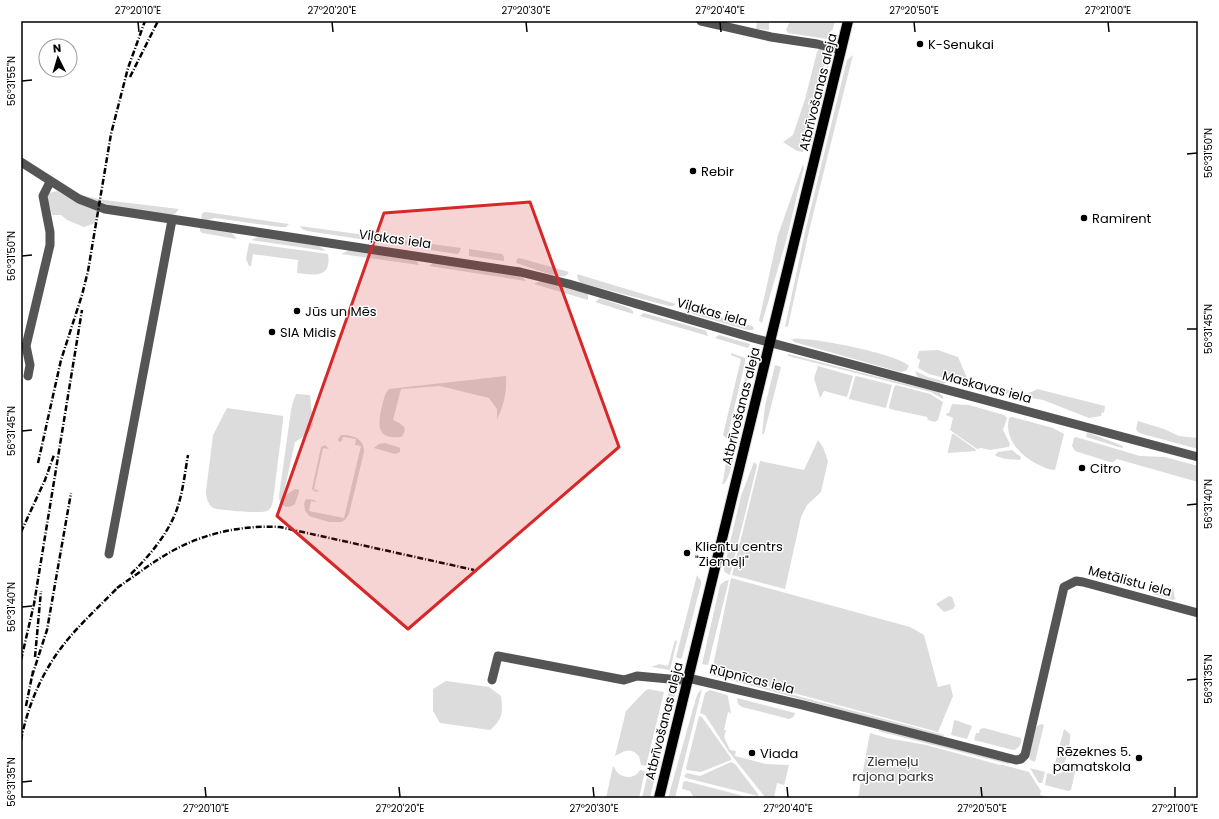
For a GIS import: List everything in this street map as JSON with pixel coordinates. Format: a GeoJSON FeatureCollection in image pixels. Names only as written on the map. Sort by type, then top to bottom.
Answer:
{"type":"FeatureCollection","features":[{"type":"Feature","properties":{"kind":"main road","name":"Atbrīvošanas aleja"},"geometry":{"type":"LineString","coordinates":[[659,798],[848,21]]}},
{"type":"Feature","properties":{"kind":"street"},"geometry":{"type":"LineString","coordinates":[[701,21],[771,37],[816,44],[841,50]]}},
{"type":"Feature","properties":{"kind":"street","name":"Viļakas iela"},"geometry":{"type":"LineString","coordinates":[[21,162],[50,182],[79,199],[100,207],[172,220],[464,262],[520,272],[569,284],[770,342]]}},
{"type":"Feature","properties":{"kind":"street"},"geometry":{"type":"LineString","coordinates":[[28,376],[30,365],[24,345],[50,245],[50,232],[43,196],[50,182]]}},
{"type":"Feature","properties":{"kind":"street"},"geometry":{"type":"LineString","coordinates":[[109,554],[172,220]]}},
{"type":"Feature","properties":{"kind":"street","name":"Maskavas iela"},"geometry":{"type":"LineString","coordinates":[[770,342],[1198,457]]}},
{"type":"Feature","properties":{"kind":"street","name":"Metālistu iela"},"geometry":{"type":"LineString","coordinates":[[1021,759],[1025,755],[1064,587],[1076,581],[1083,582],[1198,613]]}},
{"type":"Feature","properties":{"kind":"street","name":"Rūpnīcas iela"},"geometry":{"type":"LineString","coordinates":[[492,680],[498,656],[624,680],[637,676],[680,680],[688,678],[803,705],[1016,760],[1021,759]]}},
{"type":"Feature","properties":{"kind":"highlighted area"},"geometry":{"type":"Polygon","coordinates":[[[530,202],[619,447],[408,629],[277,516],[384,213],[530,202]]]}},
{"type":"Feature","properties":{"kind":"green space"},"geometry":{"type":"Polygon","coordinates":[[[757,21],[769,21],[769,30],[756,29],[757,21]]]}},
{"type":"Feature","properties":{"kind":"green space"},"geometry":{"type":"Polygon","coordinates":[[[790,21],[835,21],[833,29],[828,35],[827,39],[788,33],[786,30],[790,21]]]}},
{"type":"Feature","properties":{"kind":"green space"},"geometry":{"type":"Polygon","coordinates":[[[819,49],[824,50],[823,57],[825,63],[803,152],[797,151],[783,142],[793,135],[819,49]]]}},
{"type":"Feature","properties":{"kind":"green space"},"geometry":{"type":"Polygon","coordinates":[[[827,51],[830,59],[809,146],[806,150],[828,62],[827,51]]]}},
{"type":"Feature","properties":{"kind":"green space"},"geometry":{"type":"Polygon","coordinates":[[[853,55],[809,231],[788,326],[785,327],[805,232],[847,60],[853,55]]]}},
{"type":"Feature","properties":{"kind":"green space"},"geometry":{"type":"Polygon","coordinates":[[[803,164],[804,168],[786,241],[762,323],[759,321],[778,235],[803,164]]]}},
{"type":"Feature","properties":{"kind":"green space"},"geometry":{"type":"Polygon","coordinates":[[[72,190],[85,196],[104,200],[179,209],[172,215],[134,210],[108,205],[84,196],[72,190]]]}},
{"type":"Feature","properties":{"kind":"green space"},"geometry":{"type":"Polygon","coordinates":[[[57,191],[79,203],[97,210],[95,223],[84,227],[67,220],[61,215],[52,215],[47,197],[49,193],[57,191]]]}},
{"type":"Feature","properties":{"kind":"green space"},"geometry":{"type":"Polygon","coordinates":[[[204,212],[289,224],[286,227],[280,227],[215,218],[201,220],[204,212]]]}},
{"type":"Feature","properties":{"kind":"green space"},"geometry":{"type":"Polygon","coordinates":[[[300,226],[394,239],[392,242],[386,243],[307,231],[302,229],[300,226]]]}},
{"type":"Feature","properties":{"kind":"green space"},"geometry":{"type":"Polygon","coordinates":[[[200,228],[232,233],[237,239],[202,233],[200,228]]]}},
{"type":"Feature","properties":{"kind":"green space"},"geometry":{"type":"Polygon","coordinates":[[[258,237],[319,246],[326,251],[251,240],[258,237]]]}},
{"type":"Feature","properties":{"kind":"green space"},"geometry":{"type":"Polygon","coordinates":[[[403,240],[461,248],[457,254],[411,247],[406,245],[403,240]]]}},
{"type":"Feature","properties":{"kind":"green space"},"geometry":{"type":"Polygon","coordinates":[[[249,243],[328,254],[327,268],[320,274],[297,273],[298,260],[253,254],[251,266],[249,266],[246,259],[249,243]]]}},
{"type":"Feature","properties":{"kind":"green space"},"geometry":{"type":"Polygon","coordinates":[[[469,249],[502,254],[504,261],[469,256],[469,249]]]}},
{"type":"Feature","properties":{"kind":"green space"},"geometry":{"type":"Polygon","coordinates":[[[349,250],[417,261],[419,265],[341,254],[349,250]]]}},
{"type":"Feature","properties":{"kind":"green space"},"geometry":{"type":"Polygon","coordinates":[[[519,258],[569,272],[566,276],[556,276],[516,263],[517,259],[519,258]]]}},
{"type":"Feature","properties":{"kind":"green space"},"geometry":{"type":"Polygon","coordinates":[[[434,262],[519,276],[526,281],[429,266],[434,262]]]}},
{"type":"Feature","properties":{"kind":"green space"},"geometry":{"type":"Polygon","coordinates":[[[577,274],[676,304],[669,306],[581,283],[578,280],[577,274]]]}},
{"type":"Feature","properties":{"kind":"green space"},"geometry":{"type":"Polygon","coordinates":[[[540,281],[586,293],[588,295],[588,300],[534,284],[540,281]]]}},
{"type":"Feature","properties":{"kind":"green space"},"geometry":{"type":"Polygon","coordinates":[[[600,298],[629,308],[633,311],[633,314],[595,302],[600,298]]]}},
{"type":"Feature","properties":{"kind":"green space"},"geometry":{"type":"Polygon","coordinates":[[[687,308],[752,326],[754,328],[753,330],[747,330],[693,314],[687,308]]]}},
{"type":"Feature","properties":{"kind":"green space"},"geometry":{"type":"Polygon","coordinates":[[[644,313],[704,330],[708,336],[640,316],[644,313]]]}},
{"type":"Feature","properties":{"kind":"green space"},"geometry":{"type":"Polygon","coordinates":[[[719,335],[750,344],[749,347],[748,348],[715,338],[719,335]]]}},
{"type":"Feature","properties":{"kind":"green space"},"geometry":{"type":"Polygon","coordinates":[[[792,339],[816,340],[872,351],[902,361],[909,366],[906,371],[900,372],[794,342],[792,339]]]}},
{"type":"Feature","properties":{"kind":"green space"},"geometry":{"type":"Polygon","coordinates":[[[938,350],[958,357],[968,380],[992,388],[993,391],[929,374],[918,368],[920,360],[917,358],[919,351],[938,350]]]}},
{"type":"Feature","properties":{"kind":"green space"},"geometry":{"type":"Polygon","coordinates":[[[731,353],[745,358],[745,362],[727,439],[723,435],[741,359],[731,355],[731,353]]]}},
{"type":"Feature","properties":{"kind":"green space"},"geometry":{"type":"Polygon","coordinates":[[[788,354],[938,392],[943,396],[943,399],[931,392],[788,356],[788,354]]]}},
{"type":"Feature","properties":{"kind":"green space"},"geometry":{"type":"Polygon","coordinates":[[[755,359],[743,392],[749,360],[755,359]]]}},
{"type":"Feature","properties":{"kind":"green space"},"geometry":{"type":"Polygon","coordinates":[[[775,365],[781,367],[764,434],[762,434],[765,406],[775,365]]]}},
{"type":"Feature","properties":{"kind":"green space"},"geometry":{"type":"Polygon","coordinates":[[[818,366],[853,376],[847,397],[824,391],[820,398],[814,378],[818,366]]]}},
{"type":"Feature","properties":{"kind":"green space"},"geometry":{"type":"Polygon","coordinates":[[[915,371],[928,377],[947,382],[943,384],[920,378],[917,376],[915,371]]]}},
{"type":"Feature","properties":{"kind":"green space"},"geometry":{"type":"Polygon","coordinates":[[[506,376],[506,387],[502,409],[497,419],[497,409],[489,398],[440,386],[401,389],[393,420],[405,428],[404,434],[401,437],[386,436],[380,429],[379,424],[381,412],[385,395],[389,389],[506,376]]]}},
{"type":"Feature","properties":{"kind":"green space"},"geometry":{"type":"Polygon","coordinates":[[[856,376],[892,385],[886,408],[849,399],[856,376]]]}},
{"type":"Feature","properties":{"kind":"green space"},"geometry":{"type":"Polygon","coordinates":[[[896,385],[930,394],[943,402],[938,420],[935,422],[928,420],[927,417],[890,409],[889,407],[894,387],[896,385]]]}},
{"type":"Feature","properties":{"kind":"green space"},"geometry":{"type":"Polygon","coordinates":[[[1005,389],[1029,393],[1037,389],[1105,406],[1104,413],[1102,412],[1101,416],[1089,418],[1043,400],[1002,392],[1005,389]]]}},
{"type":"Feature","properties":{"kind":"green space"},"geometry":{"type":"Polygon","coordinates":[[[296,394],[310,395],[313,424],[308,433],[295,442],[284,492],[286,495],[295,489],[299,490],[299,492],[295,504],[286,507],[280,502],[279,496],[291,410],[296,394]]]}},
{"type":"Feature","properties":{"kind":"green space"},"geometry":{"type":"Polygon","coordinates":[[[952,404],[969,405],[1004,415],[1007,418],[1003,430],[1010,444],[1009,447],[990,450],[981,448],[977,449],[950,430],[953,418],[946,415],[949,413],[952,404]]]}},
{"type":"Feature","properties":{"kind":"green space"},"geometry":{"type":"Polygon","coordinates":[[[227,408],[283,416],[273,501],[272,505],[267,511],[249,512],[217,509],[210,505],[206,496],[213,435],[227,408]]]}},
{"type":"Feature","properties":{"kind":"green space"},"geometry":{"type":"Polygon","coordinates":[[[1012,417],[1053,428],[1064,434],[1055,470],[1037,464],[1019,451],[1009,433],[1009,418],[1012,417]]]}},
{"type":"Feature","properties":{"kind":"green space"},"geometry":{"type":"Polygon","coordinates":[[[735,420],[737,420],[736,442],[733,458],[728,477],[724,484],[722,484],[729,445],[735,420]]]}},
{"type":"Feature","properties":{"kind":"green space"},"geometry":{"type":"Polygon","coordinates":[[[1138,421],[1164,429],[1179,436],[1198,438],[1198,449],[1139,433],[1136,429],[1138,421]]]}},
{"type":"Feature","properties":{"kind":"green space"},"geometry":{"type":"Polygon","coordinates":[[[1087,432],[1123,446],[1122,448],[1086,437],[1087,432]]]}},
{"type":"Feature","properties":{"kind":"green space"},"geometry":{"type":"Polygon","coordinates":[[[952,434],[954,434],[976,451],[948,453],[952,434]]]}},
{"type":"Feature","properties":{"kind":"green space"},"geometry":{"type":"Polygon","coordinates":[[[341,435],[349,435],[357,438],[364,447],[364,452],[349,514],[345,520],[341,522],[329,522],[309,516],[305,510],[304,504],[306,499],[314,500],[317,502],[311,501],[309,511],[344,518],[361,446],[355,445],[356,439],[343,437],[342,441],[339,442],[338,439],[341,435]]]}},
{"type":"Feature","properties":{"kind":"green space"},"geometry":{"type":"Polygon","coordinates":[[[1076,437],[1140,456],[1165,457],[1198,466],[1198,482],[1117,459],[1110,462],[1075,451],[1072,446],[1074,438],[1076,437]]]}},
{"type":"Feature","properties":{"kind":"green space"},"geometry":{"type":"Polygon","coordinates":[[[818,440],[823,447],[828,461],[821,492],[807,505],[801,517],[785,589],[732,575],[760,461],[804,470],[818,440]]]}},
{"type":"Feature","properties":{"kind":"green space"},"geometry":{"type":"Polygon","coordinates":[[[385,443],[400,448],[400,452],[395,454],[374,448],[379,444],[385,443]]]}},
{"type":"Feature","properties":{"kind":"green space"},"geometry":{"type":"Polygon","coordinates":[[[325,445],[329,449],[323,448],[314,489],[319,491],[316,492],[312,489],[321,447],[325,445]]]}},
{"type":"Feature","properties":{"kind":"green space"},"geometry":{"type":"Polygon","coordinates":[[[1012,450],[1021,457],[1020,460],[1005,459],[995,455],[998,452],[1012,450]]]}},
{"type":"Feature","properties":{"kind":"green space"},"geometry":{"type":"Polygon","coordinates":[[[754,462],[757,465],[730,575],[724,571],[724,568],[741,496],[754,462]]]}},
{"type":"Feature","properties":{"kind":"green space"},"geometry":{"type":"Polygon","coordinates":[[[697,575],[701,581],[701,584],[682,658],[680,659],[676,657],[697,575]]]}},
{"type":"Feature","properties":{"kind":"green space"},"geometry":{"type":"Polygon","coordinates":[[[731,578],[910,627],[924,635],[938,687],[950,684],[953,696],[938,732],[712,671],[731,578]]]}},
{"type":"Feature","properties":{"kind":"green space"},"geometry":{"type":"Polygon","coordinates":[[[729,580],[708,665],[702,664],[720,585],[729,580]]]}},
{"type":"Feature","properties":{"kind":"green space"},"geometry":{"type":"Polygon","coordinates":[[[1173,588],[1175,599],[1173,600],[1153,594],[1162,589],[1173,588]]]}},
{"type":"Feature","properties":{"kind":"green space"},"geometry":{"type":"Polygon","coordinates":[[[949,596],[952,597],[955,606],[953,609],[944,612],[936,604],[949,596]]]}},
{"type":"Feature","properties":{"kind":"green space"},"geometry":{"type":"Polygon","coordinates":[[[675,640],[677,641],[670,670],[651,667],[659,664],[668,666],[675,640]]]}},
{"type":"Feature","properties":{"kind":"green space"},"geometry":{"type":"Polygon","coordinates":[[[711,673],[944,735],[942,737],[711,675],[711,673]]]}},
{"type":"Feature","properties":{"kind":"green space"},"geometry":{"type":"Polygon","coordinates":[[[446,681],[489,687],[501,696],[502,711],[500,719],[490,730],[440,723],[433,711],[433,689],[446,681]]]}},
{"type":"Feature","properties":{"kind":"green space"},"geometry":{"type":"Polygon","coordinates":[[[670,687],[675,694],[650,798],[642,798],[656,740],[659,741],[660,734],[657,733],[670,687]]]}},
{"type":"Feature","properties":{"kind":"green space"},"geometry":{"type":"Polygon","coordinates":[[[648,689],[664,692],[646,766],[641,765],[639,756],[632,751],[627,751],[615,756],[626,711],[648,689]]]}},
{"type":"Feature","properties":{"kind":"green space"},"geometry":{"type":"Polygon","coordinates":[[[702,689],[675,798],[668,798],[696,698],[702,689]]]}},
{"type":"Feature","properties":{"kind":"green space"},"geometry":{"type":"Polygon","coordinates":[[[710,690],[727,695],[728,697],[731,713],[728,712],[724,737],[730,750],[736,751],[735,756],[766,764],[789,765],[784,785],[777,783],[774,798],[765,797],[729,752],[705,715],[700,713],[705,693],[710,690]]]}},
{"type":"Feature","properties":{"kind":"green space"},"geometry":{"type":"Polygon","coordinates":[[[737,698],[795,713],[793,717],[789,719],[742,707],[738,704],[737,698]]]}},
{"type":"Feature","properties":{"kind":"green space"},"geometry":{"type":"Polygon","coordinates":[[[699,716],[702,717],[731,758],[731,760],[701,772],[687,770],[686,768],[699,716]]]}},
{"type":"Feature","properties":{"kind":"green space"},"geometry":{"type":"Polygon","coordinates":[[[955,720],[972,726],[967,739],[951,735],[955,720]]]}},
{"type":"Feature","properties":{"kind":"green space"},"geometry":{"type":"Polygon","coordinates":[[[1041,724],[1044,725],[1035,762],[1030,760],[1029,755],[1036,727],[1041,724]]]}},
{"type":"Feature","properties":{"kind":"green space"},"geometry":{"type":"Polygon","coordinates":[[[984,728],[1021,738],[1020,744],[1017,749],[1013,750],[974,740],[976,733],[979,733],[980,729],[984,728]]]}},
{"type":"Feature","properties":{"kind":"green space"},"geometry":{"type":"Polygon","coordinates":[[[881,729],[1010,763],[1008,764],[878,731],[881,729]]]}},
{"type":"Feature","properties":{"kind":"green space"},"geometry":{"type":"Polygon","coordinates":[[[1064,729],[1070,734],[1067,754],[1064,764],[1054,767],[1064,729]]]}},
{"type":"Feature","properties":{"kind":"green space","name":"Ziemeļu rajona parks"},"geometry":{"type":"Polygon","coordinates":[[[870,733],[887,738],[926,745],[1029,772],[1041,791],[1040,795],[1052,798],[858,798],[870,733]]]}},
{"type":"Feature","properties":{"kind":"green space"},"geometry":{"type":"Polygon","coordinates":[[[731,762],[735,764],[758,796],[686,778],[684,776],[687,773],[700,776],[731,762]]]}},
{"type":"Feature","properties":{"kind":"green space"},"geometry":{"type":"Polygon","coordinates":[[[1077,763],[1071,790],[1068,791],[1045,785],[1047,773],[1057,774],[1063,772],[1077,763]]]}},
{"type":"Feature","properties":{"kind":"green space"},"geometry":{"type":"Polygon","coordinates":[[[613,766],[618,773],[625,777],[636,775],[640,770],[645,771],[639,798],[606,798],[613,766]]]}},
{"type":"Feature","properties":{"kind":"green space"},"geometry":{"type":"Polygon","coordinates":[[[1030,768],[1045,772],[1042,783],[1039,783],[1030,768]]]}},
{"type":"Feature","properties":{"kind":"green space"},"geometry":{"type":"Polygon","coordinates":[[[686,781],[751,798],[694,798],[690,791],[682,789],[683,782],[686,781]]]}},
{"type":"Feature","properties":{"kind":"railway"},"geometry":{"type":"LineString","coordinates":[[38,463],[61,360],[82,295],[88,271],[111,134],[128,68],[145,21]]}},
{"type":"Feature","properties":{"kind":"railway"},"geometry":{"type":"LineString","coordinates":[[130,77],[158,21]]}},
{"type":"Feature","properties":{"kind":"railway"},"geometry":{"type":"LineString","coordinates":[[21,660],[34,604],[82,310]]}},
{"type":"Feature","properties":{"kind":"railway"},"geometry":{"type":"LineString","coordinates":[[21,532],[45,480],[54,455]]}},
{"type":"Feature","properties":{"kind":"railway"},"geometry":{"type":"LineString","coordinates":[[131,574],[158,544],[169,527],[181,496],[188,455]]}},
{"type":"Feature","properties":{"kind":"railway"},"geometry":{"type":"LineString","coordinates":[[32,676],[47,630],[71,493]]}},
{"type":"Feature","properties":{"kind":"railway"},"geometry":{"type":"LineString","coordinates":[[117,588],[161,558],[188,543],[214,534],[253,527],[280,527],[474,570]]}},
{"type":"Feature","properties":{"kind":"railway"},"geometry":{"type":"LineString","coordinates":[[21,740],[28,713],[38,686],[52,661],[75,631],[120,585]]}},
{"type":"Feature","properties":{"kind":"railway"},"geometry":{"type":"LineString","coordinates":[[35,657],[41,591]]}},
{"type":"Feature","properties":{"kind":"railway"},"geometry":{"type":"LineString","coordinates":[[26,706],[33,671]]}},
{"type":"Feature","properties":{"kind":"place","name":"K-Senukai"},"geometry":{"type":"Point","coordinates":[920,44]}},
{"type":"Feature","properties":{"kind":"place","name":"Rebir"},"geometry":{"type":"Point","coordinates":[693,171]}},
{"type":"Feature","properties":{"kind":"place","name":"Ramirent"},"geometry":{"type":"Point","coordinates":[1084,218]}},
{"type":"Feature","properties":{"kind":"place","name":"Jūs un Mēs"},"geometry":{"type":"Point","coordinates":[297,311]}},
{"type":"Feature","properties":{"kind":"place","name":"SIA Midis"},"geometry":{"type":"Point","coordinates":[272,332]}},
{"type":"Feature","properties":{"kind":"place","name":"Citro"},"geometry":{"type":"Point","coordinates":[1082,468]}},
{"type":"Feature","properties":{"kind":"place","name":"Klientu centrs \"Ziemeļi\""},"geometry":{"type":"Point","coordinates":[687,553]}},
{"type":"Feature","properties":{"kind":"place","name":"Viada"},"geometry":{"type":"Point","coordinates":[752,753]}},
{"type":"Feature","properties":{"kind":"place","name":"Rēzeknes 5. pamatskola"},"geometry":{"type":"Point","coordinates":[1139,758]}}]}
